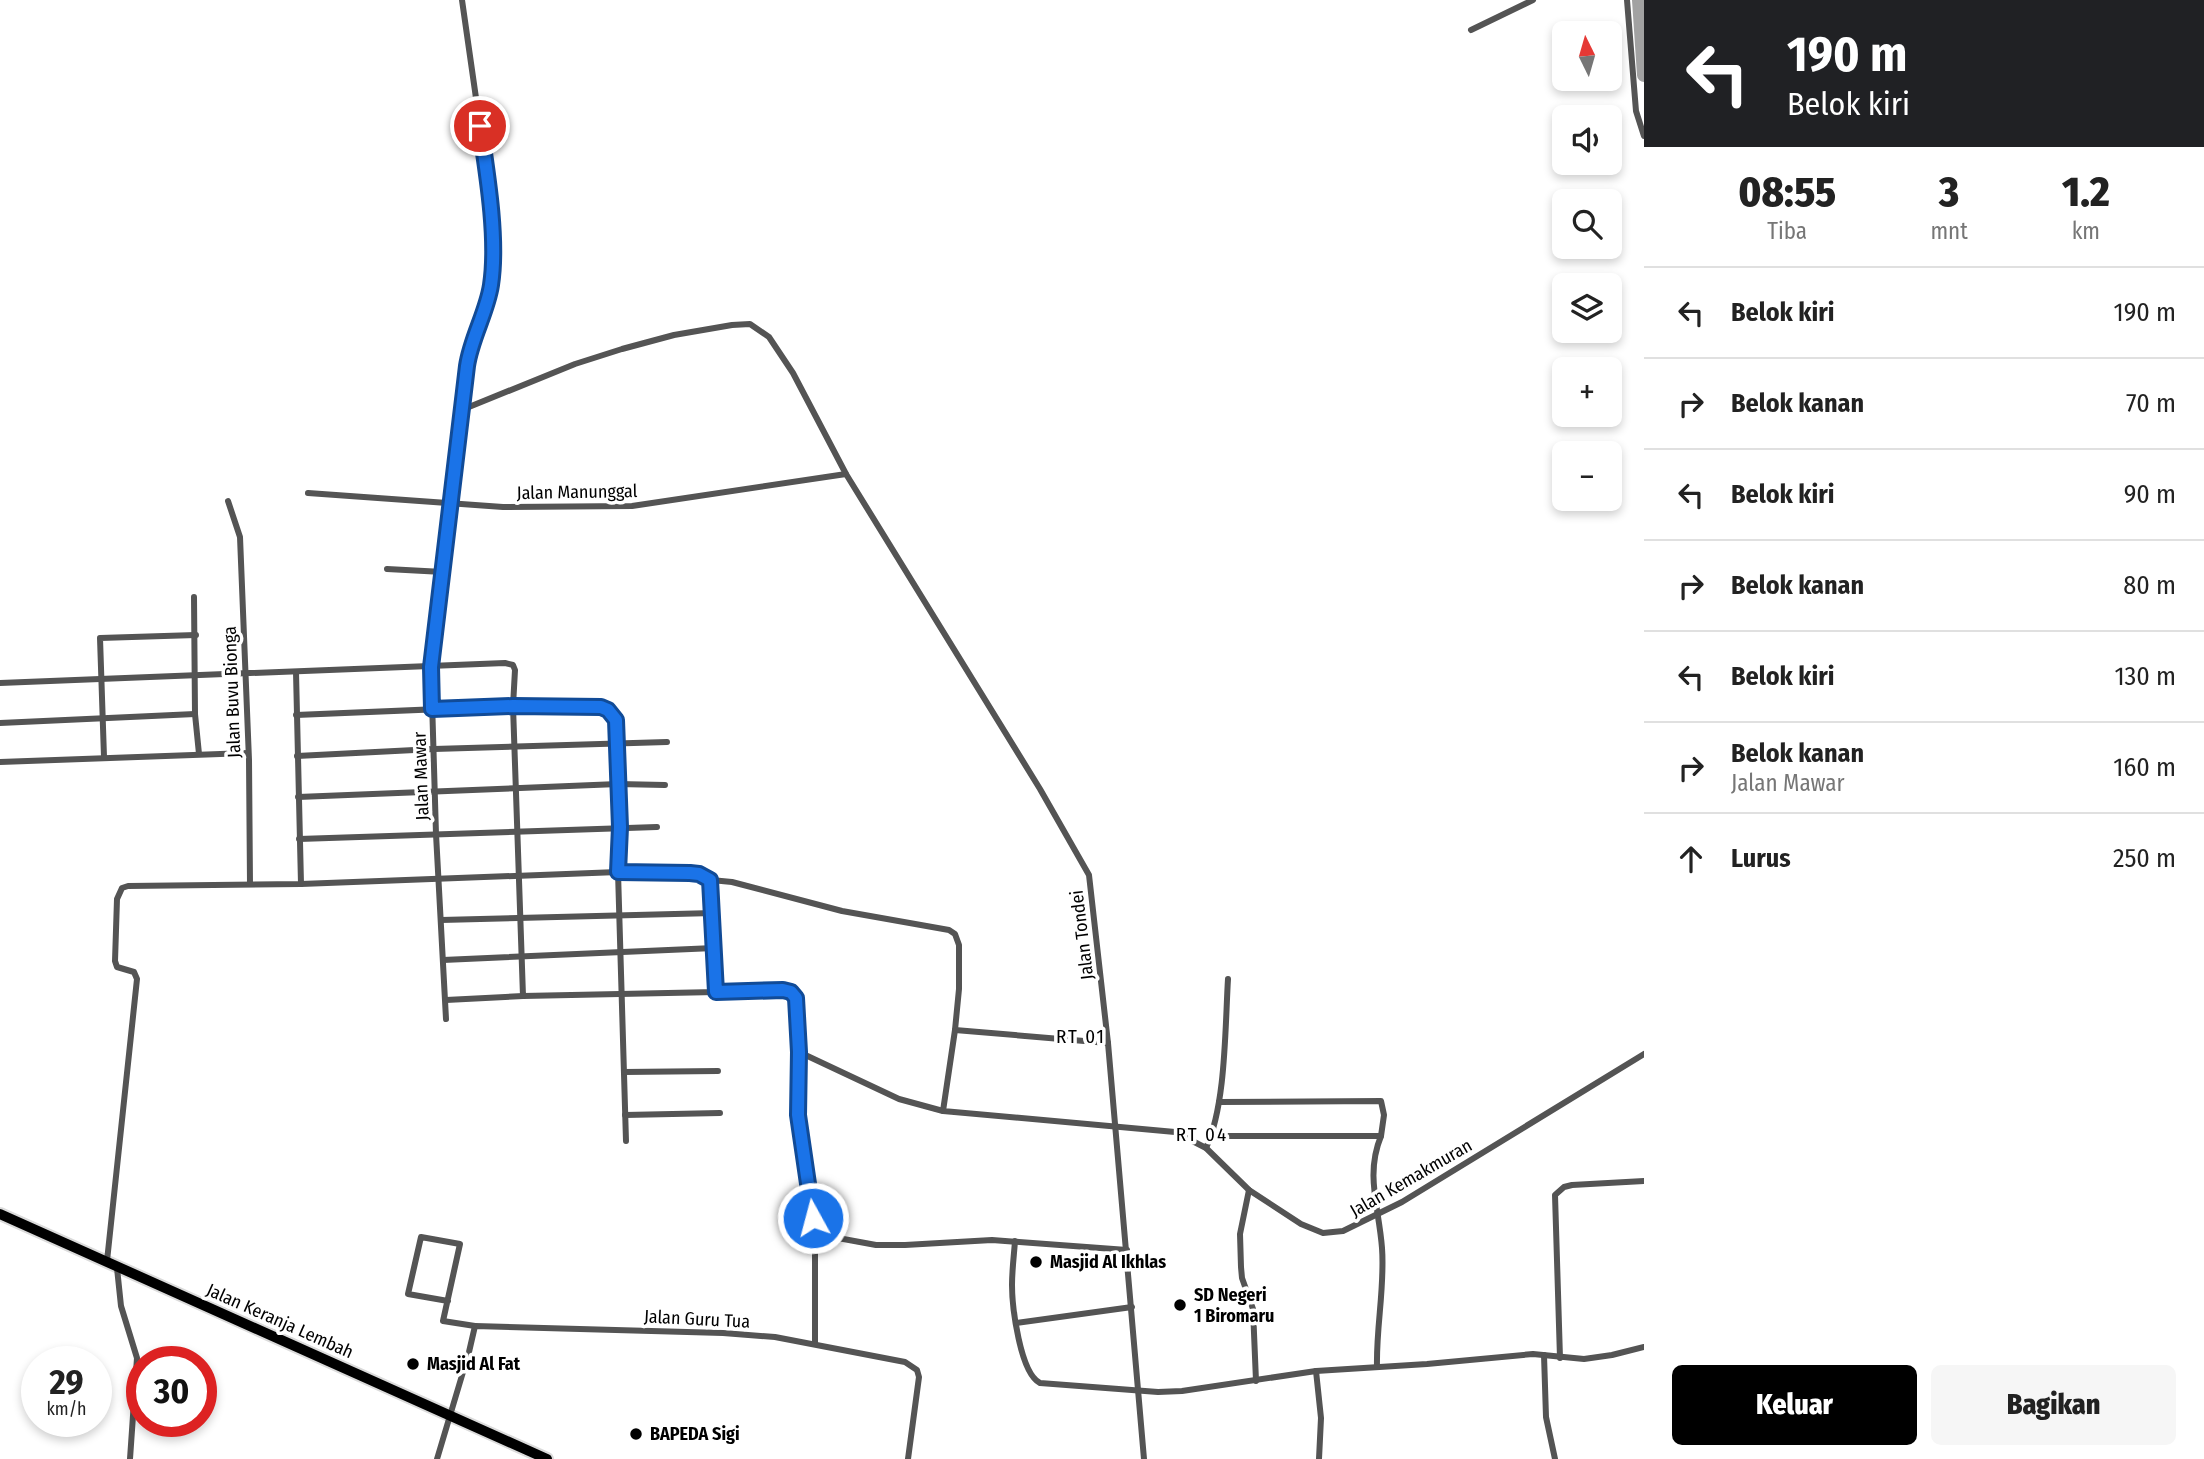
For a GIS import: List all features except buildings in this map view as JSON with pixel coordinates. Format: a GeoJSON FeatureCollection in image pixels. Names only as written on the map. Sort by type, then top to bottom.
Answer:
{"type":"FeatureCollection","features":[{"type":"Feature","properties":{"kind":"main road","name":"Jalan Keranja Lembah"},"geometry":{"type":"LineString","coordinates":[[0,1214],[547,1459]]}},
{"type":"Feature","properties":{"kind":"street","name":"Jalan Mawar"},"geometry":{"type":"LineString","coordinates":[[446,1019],[436,834],[431,667],[468,362],[491,288],[494,260],[486,168],[462,0]]}},
{"type":"Feature","properties":{"kind":"street"},"geometry":{"type":"LineString","coordinates":[[1471,30],[1532,0]]}},
{"type":"Feature","properties":{"kind":"street"},"geometry":{"type":"LineString","coordinates":[[1627,0],[1636,111],[1644,136]]}},
{"type":"Feature","properties":{"kind":"street","name":"Jalan Tondei"},"geometry":{"type":"LineString","coordinates":[[464,409],[575,364],[702,329],[750,324],[769,337],[793,373],[846,474],[1040,789],[1087,871],[1108,1044],[1144,1459]]}},
{"type":"Feature","properties":{"kind":"street","name":"Jalan Manunggal"},"geometry":{"type":"LineString","coordinates":[[308,493],[503,508],[632,506],[846,474]]}},
{"type":"Feature","properties":{"kind":"street","name":"Jalan Buvu Bionga"},"geometry":{"type":"LineString","coordinates":[[228,501],[240,537],[250,884]]}},
{"type":"Feature","properties":{"kind":"street"},"geometry":{"type":"LineString","coordinates":[[387,569],[443,572]]}},
{"type":"Feature","properties":{"kind":"street"},"geometry":{"type":"LineString","coordinates":[[194,597],[195,714],[199,754]]}},
{"type":"Feature","properties":{"kind":"street"},"geometry":{"type":"LineString","coordinates":[[104,757],[100,638],[196,635]]}},
{"type":"Feature","properties":{"kind":"street"},"geometry":{"type":"LineString","coordinates":[[0,682],[506,663],[513,665],[523,996]]}},
{"type":"Feature","properties":{"kind":"street"},"geometry":{"type":"LineString","coordinates":[[296,672],[301,884]]}},
{"type":"Feature","properties":{"kind":"street"},"geometry":{"type":"LineString","coordinates":[[296,715],[513,706],[601,707],[608,710],[616,720],[626,1141]]}},
{"type":"Feature","properties":{"kind":"street"},"geometry":{"type":"LineString","coordinates":[[0,723],[195,714]]}},
{"type":"Feature","properties":{"kind":"street"},"geometry":{"type":"LineString","coordinates":[[297,756],[667,742]]}},
{"type":"Feature","properties":{"kind":"street"},"geometry":{"type":"LineString","coordinates":[[0,762],[248,753]]}},
{"type":"Feature","properties":{"kind":"street"},"geometry":{"type":"LineString","coordinates":[[298,797],[665,785]]}},
{"type":"Feature","properties":{"kind":"street"},"geometry":{"type":"LineString","coordinates":[[299,839],[657,827]]}},
{"type":"Feature","properties":{"kind":"street"},"geometry":{"type":"LineString","coordinates":[[130,1459],[137,1358],[112,1266],[137,979],[134,972],[117,967],[115,961],[119,893],[122,888],[439,880],[618,872],[690,873],[842,911],[949,930],[955,934],[959,946],[955,1030],[943,1111]]}},
{"type":"Feature","properties":{"kind":"street"},"geometry":{"type":"LineString","coordinates":[[710,880],[714,913],[716,992]]}},
{"type":"Feature","properties":{"kind":"street"},"geometry":{"type":"LineString","coordinates":[[441,920],[714,913]]}},
{"type":"Feature","properties":{"kind":"street"},"geometry":{"type":"LineString","coordinates":[[443,960],[714,948]]}},
{"type":"Feature","properties":{"kind":"street"},"geometry":{"type":"LineString","coordinates":[[1206,1148],[1219,1102],[1228,979]]}},
{"type":"Feature","properties":{"kind":"street"},"geometry":{"type":"LineString","coordinates":[[446,1000],[774,990],[791,992],[797,1004],[798,1115],[815,1237],[815,1344]]}},
{"type":"Feature","properties":{"kind":"street"},"geometry":{"type":"LineString","coordinates":[[955,1030],[1108,1044]]}},
{"type":"Feature","properties":{"kind":"street","name":"Jalan Kemakmuran"},"geometry":{"type":"LineString","coordinates":[[799,1052],[906,1102],[943,1111],[1175,1132],[1206,1148],[1249,1189],[1301,1224],[1323,1233],[1352,1228],[1376,1216],[1643,1054]]}},
{"type":"Feature","properties":{"kind":"street"},"geometry":{"type":"LineString","coordinates":[[1643,1054],[1644,1064]]}},
{"type":"Feature","properties":{"kind":"street"},"geometry":{"type":"LineString","coordinates":[[624,1072],[718,1071]]}},
{"type":"Feature","properties":{"kind":"street"},"geometry":{"type":"LineString","coordinates":[[1219,1102],[1381,1101],[1384,1115],[1374,1156],[1373,1186],[1382,1248],[1377,1367]]}},
{"type":"Feature","properties":{"kind":"street"},"geometry":{"type":"LineString","coordinates":[[625,1115],[720,1113]]}},
{"type":"Feature","properties":{"kind":"street"},"geometry":{"type":"LineString","coordinates":[[1211,1136],[1381,1136]]}},
{"type":"Feature","properties":{"kind":"street"},"geometry":{"type":"LineString","coordinates":[[1560,1358],[1555,1195],[1564,1187],[1572,1185],[1644,1181]]}},
{"type":"Feature","properties":{"kind":"street"},"geometry":{"type":"LineString","coordinates":[[1249,1189],[1240,1234],[1241,1267],[1242,1278],[1251,1300],[1256,1381]]}},
{"type":"Feature","properties":{"kind":"street"},"geometry":{"type":"LineString","coordinates":[[421,1237],[460,1244],[448,1301],[408,1294],[421,1237]]}},
{"type":"Feature","properties":{"kind":"street"},"geometry":{"type":"LineString","coordinates":[[815,1237],[876,1245],[976,1240],[1127,1250]]}},
{"type":"Feature","properties":{"kind":"street"},"geometry":{"type":"LineString","coordinates":[[1016,1241],[1012,1287],[1016,1323],[1027,1364],[1035,1380],[1065,1385],[1182,1391],[1316,1371],[1544,1355],[1595,1358],[1644,1347]]}},
{"type":"Feature","properties":{"kind":"street","name":"Jalan Guru Tua"},"geometry":{"type":"LineString","coordinates":[[448,1301],[443,1321],[475,1326],[775,1337],[905,1362],[917,1370],[919,1385],[908,1459]]}},
{"type":"Feature","properties":{"kind":"street"},"geometry":{"type":"LineString","coordinates":[[1016,1323],[1132,1307]]}},
{"type":"Feature","properties":{"kind":"street"},"geometry":{"type":"LineString","coordinates":[[437,1459],[475,1326]]}},
{"type":"Feature","properties":{"kind":"street"},"geometry":{"type":"LineString","coordinates":[[1544,1355],[1546,1417],[1555,1459]]}},
{"type":"Feature","properties":{"kind":"street"},"geometry":{"type":"LineString","coordinates":[[1316,1371],[1321,1418],[1319,1459]]}},
{"type":"Feature","properties":{"kind":"waterway"},"geometry":{"type":"LineString","coordinates":[[1639,0],[1644,75]]}},
{"type":"Feature","properties":{"kind":"place","name":"Masjid Al Ikhlas"},"geometry":{"type":"Point","coordinates":[1036,1262]}},
{"type":"Feature","properties":{"kind":"place","name":"SD Negeri 1 Biromaru"},"geometry":{"type":"Point","coordinates":[1180,1305]}},
{"type":"Feature","properties":{"kind":"place","name":"Masjid Al Fat"},"geometry":{"type":"Point","coordinates":[413,1364]}},
{"type":"Feature","properties":{"kind":"place","name":"BAPEDA Sigi"},"geometry":{"type":"Point","coordinates":[636,1434]}},
{"type":"Feature","properties":{"kind":"district","name":"RT 01"},"geometry":{"type":"Point","coordinates":[1081,1036]}},
{"type":"Feature","properties":{"kind":"district","name":"RT 04"},"geometry":{"type":"Point","coordinates":[1202,1134]}},
{"type":"Feature","properties":{"kind":"route"},"geometry":{"type":"LineString","coordinates":[[480,126],[494,260],[491,288],[468,362],[431,667],[432,709],[601,707],[608,710],[616,720],[620,827],[618,872],[690,873],[705,876],[710,880],[714,913],[716,992],[783,990],[791,992],[796,998],[798,1115],[813,1218]]}}]}
